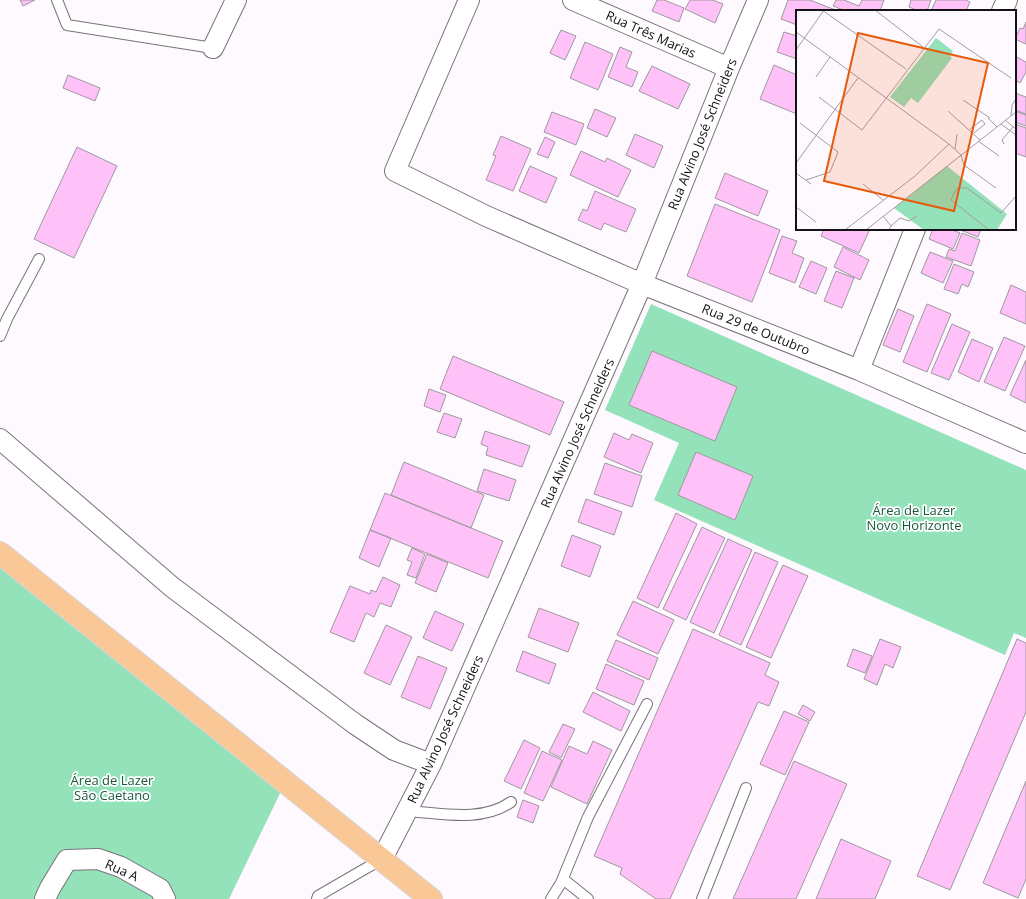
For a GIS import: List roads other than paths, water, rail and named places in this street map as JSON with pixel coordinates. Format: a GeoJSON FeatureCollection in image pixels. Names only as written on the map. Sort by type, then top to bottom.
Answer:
{"type":"FeatureCollection","features":[{"type":"Feature","properties":{"kind":"main road"},"geometry":{"type":"LineString","coordinates":[[0,553],[431,899]]}},
{"type":"Feature","properties":{"kind":"street"},"geometry":{"type":"LineString","coordinates":[[213,48],[236,0]]}},
{"type":"Feature","properties":{"kind":"street","name":"Rua 29 de Outubro"},"geometry":{"type":"LineString","coordinates":[[469,0],[394,171],[486,216],[642,284],[859,370],[1026,442]]}},
{"type":"Feature","properties":{"kind":"street","name":"Rua Três Marias"},"geometry":{"type":"LineString","coordinates":[[573,0],[729,68]]}},
{"type":"Feature","properties":{"kind":"street","name":"Rua Alvino José Schneiders"},"geometry":{"type":"LineString","coordinates":[[382,859],[431,764],[642,284],[758,0]]}},
{"type":"Feature","properties":{"kind":"street"},"geometry":{"type":"LineString","coordinates":[[1002,10],[1007,0]]}},
{"type":"Feature","properties":{"kind":"street"},"geometry":{"type":"LineString","coordinates":[[859,370],[915,230]]}},
{"type":"Feature","properties":{"kind":"street"},"geometry":{"type":"LineString","coordinates":[[0,439],[172,587],[355,724],[394,750],[431,764]]}},
{"type":"Feature","properties":{"kind":"street","name":"Rua A"},"geometry":{"type":"LineString","coordinates":[[45,899],[67,860],[98,859],[121,867],[160,888],[165,899]]}},
{"type":"Feature","properties":{"kind":"lane"},"geometry":{"type":"LineString","coordinates":[[57,0],[67,25],[213,48]]}},
{"type":"Feature","properties":{"kind":"lane"},"geometry":{"type":"LineString","coordinates":[[0,336],[7,319],[39,259]]}},
{"type":"Feature","properties":{"kind":"lane"},"geometry":{"type":"LineString","coordinates":[[551,899],[563,879],[588,817],[647,704]]}},
{"type":"Feature","properties":{"kind":"lane"},"geometry":{"type":"LineString","coordinates":[[702,899],[746,788]]}},
{"type":"Feature","properties":{"kind":"lane"},"geometry":{"type":"LineString","coordinates":[[407,811],[463,816],[484,813],[503,807],[511,802]]}},
{"type":"Feature","properties":{"kind":"lane"},"geometry":{"type":"LineString","coordinates":[[317,899],[318,896],[382,859]]}},
{"type":"Feature","properties":{"kind":"lane"},"geometry":{"type":"LineString","coordinates":[[563,879],[588,899]]}},
{"type":"Feature","properties":{"kind":"park label","name":"Área de Lazer Novo Horizonte"},"geometry":{"type":"Point","coordinates":[914,518]}},
{"type":"Feature","properties":{"kind":"park label","name":"Área de Lazer São Caetano"},"geometry":{"type":"Point","coordinates":[112,788]}}]}
